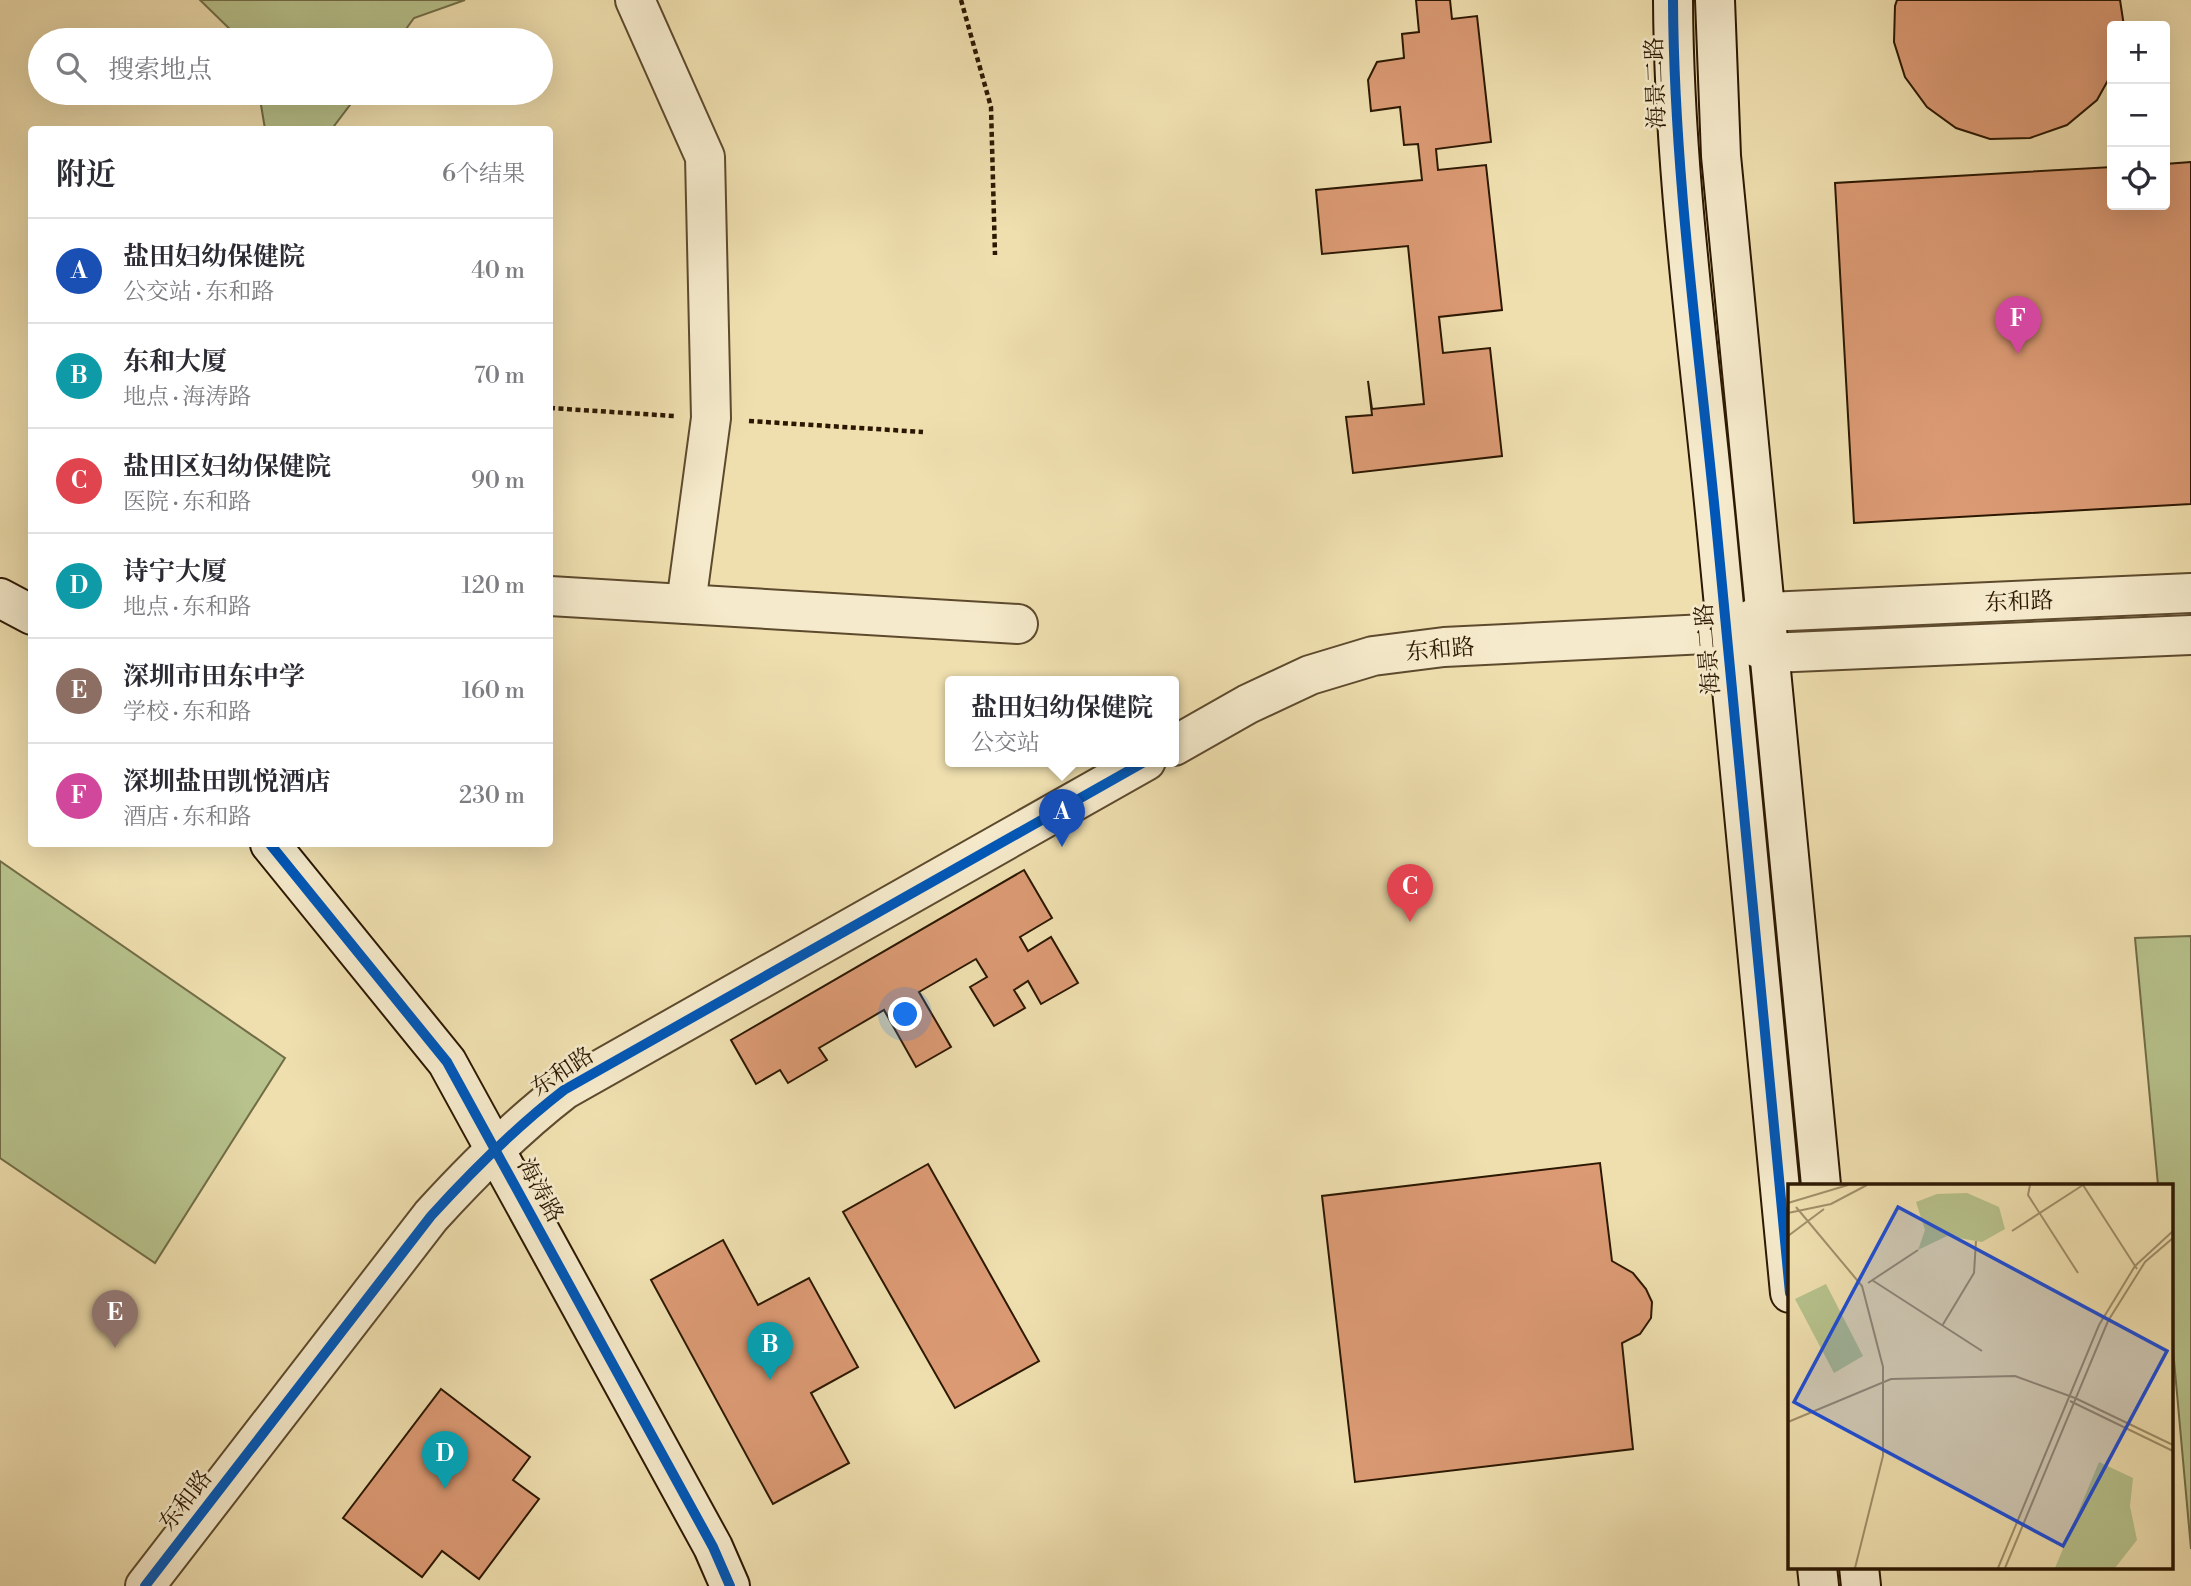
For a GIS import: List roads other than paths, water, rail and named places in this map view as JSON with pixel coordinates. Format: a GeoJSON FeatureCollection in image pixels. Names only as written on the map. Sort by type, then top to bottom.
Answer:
{"type":"FeatureCollection","features":[{"type":"Feature","properties":{"kind":"street"},"geometry":{"type":"LineString","coordinates":[[635,0],[705,157],[711,418],[686,604]]}},
{"type":"Feature","properties":{"kind":"street","name":"海景二路"},"geometry":{"type":"LineString","coordinates":[[1673,0],[1674,65],[1684,224],[1788,1272]]}},
{"type":"Feature","properties":{"kind":"street"},"geometry":{"type":"LineString","coordinates":[[1715,0],[1721,156],[1821,1184]]}},
{"type":"Feature","properties":{"kind":"street","name":"东和路"},"geometry":{"type":"LineString","coordinates":[[1179,743],[1248,704],[1310,675],[1373,656],[1457,647],[1726,633],[1765,612],[2191,593]]}},
{"type":"Feature","properties":{"kind":"street"},"geometry":{"type":"LineString","coordinates":[[553,596],[1018,624]]}},
{"type":"Feature","properties":{"kind":"street"},"geometry":{"type":"LineString","coordinates":[[0,598],[28,613]]}},
{"type":"Feature","properties":{"kind":"street","name":"东和路"},"geometry":{"type":"LineString","coordinates":[[1726,633],[1769,653],[2191,635]]}},
{"type":"Feature","properties":{"kind":"street","name":"东和路"},"geometry":{"type":"LineString","coordinates":[[145,1586],[431,1216],[540,1108],[564,1090],[1135,767]]}},
{"type":"Feature","properties":{"kind":"street","name":"海涛路"},"geometry":{"type":"LineString","coordinates":[[272,847],[447,1062],[713,1547],[730,1586]]}},
{"type":"Feature","properties":{"kind":"street"},"geometry":{"type":"LineString","coordinates":[[1817,1568],[1819,1586]]}},
{"type":"Feature","properties":{"kind":"street"},"geometry":{"type":"LineString","coordinates":[[1859,1568],[1861,1586]]}},
{"type":"Feature","properties":{"kind":"place","name":"深圳盐田凯悦酒店"},"geometry":{"type":"Point","coordinates":[2018,354]}},
{"type":"Feature","properties":{"kind":"place","name":"盐田妇幼保健院"},"geometry":{"type":"Point","coordinates":[1062,847]}},
{"type":"Feature","properties":{"kind":"place","name":"盐田区妇幼保健院"},"geometry":{"type":"Point","coordinates":[1410,922]}},
{"type":"Feature","properties":{"kind":"place","name":"深圳市田东中学"},"geometry":{"type":"Point","coordinates":[115,1348]}},
{"type":"Feature","properties":{"kind":"place","name":"东和大厦"},"geometry":{"type":"Point","coordinates":[770,1380]}},
{"type":"Feature","properties":{"kind":"place","name":"诗宁大厦"},"geometry":{"type":"Point","coordinates":[445,1489]}}]}
